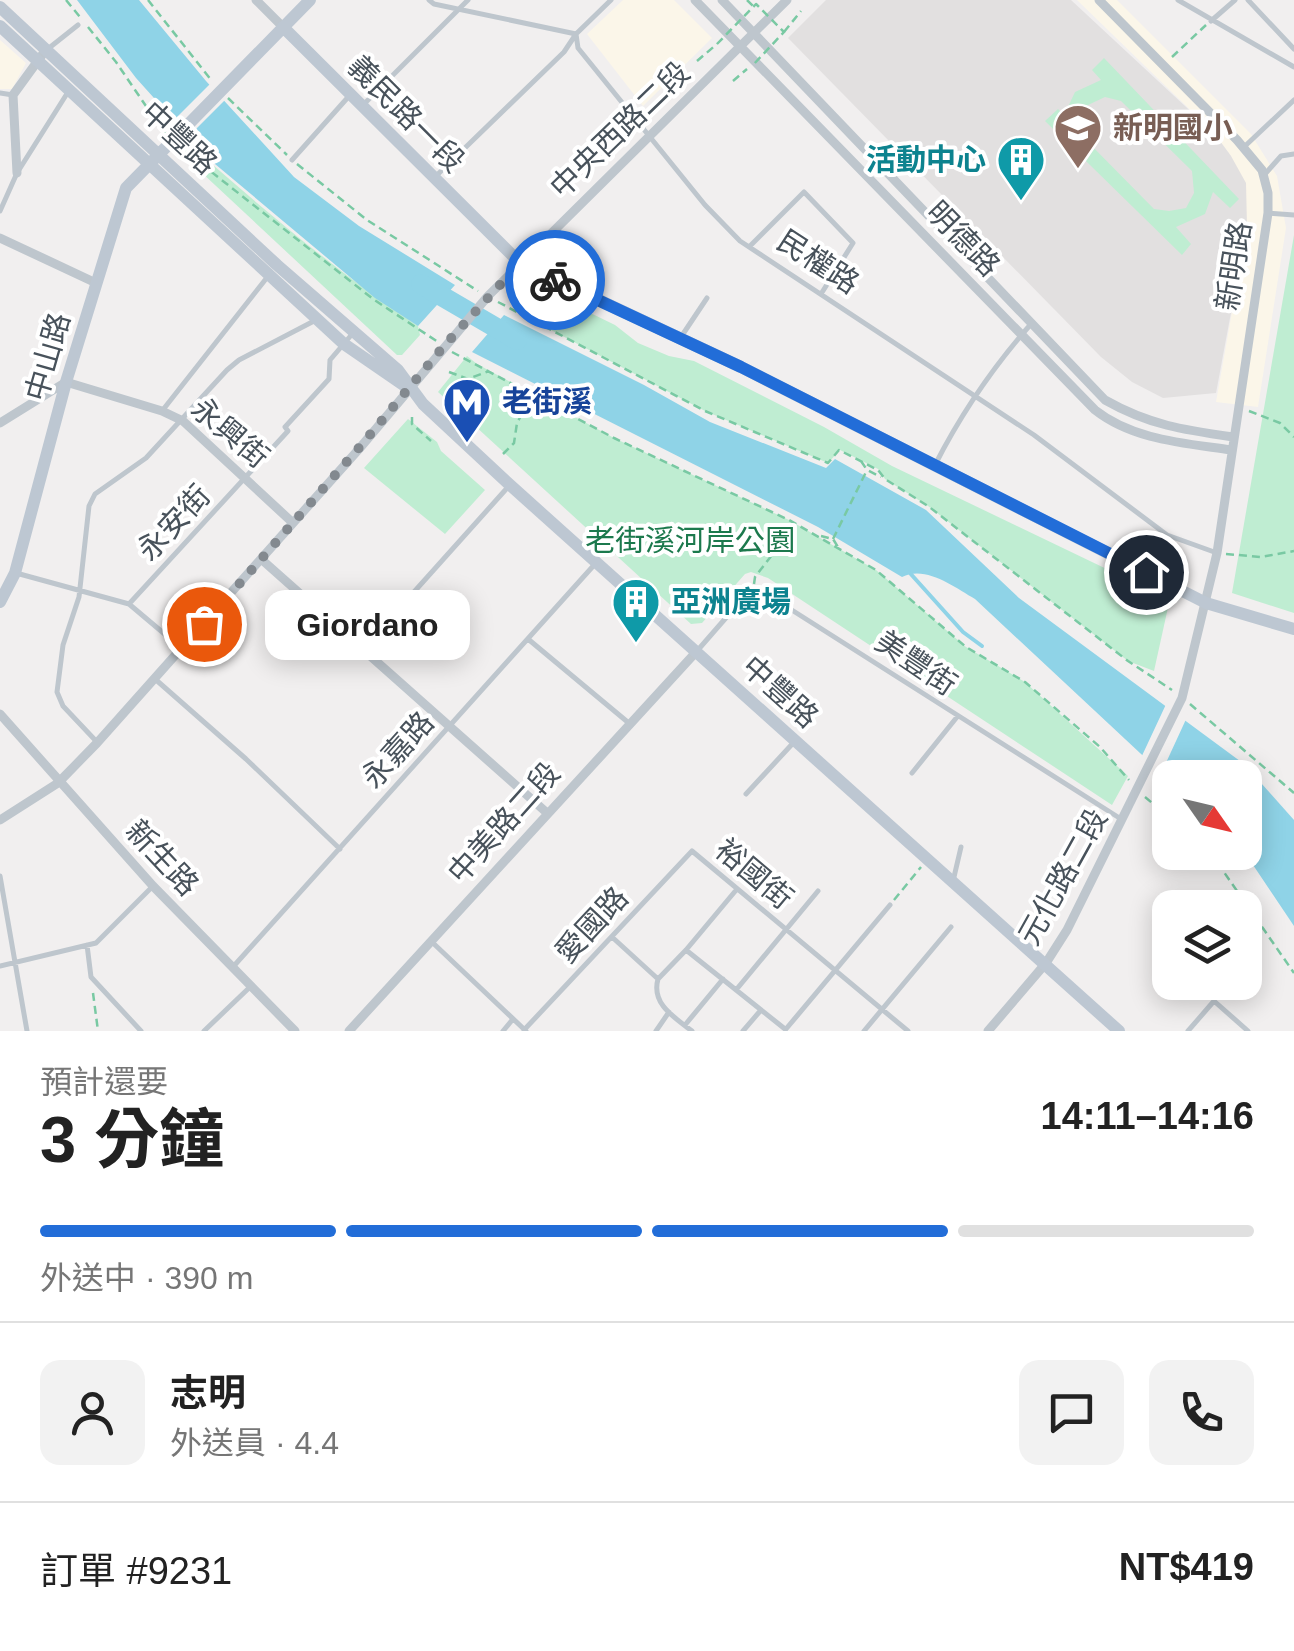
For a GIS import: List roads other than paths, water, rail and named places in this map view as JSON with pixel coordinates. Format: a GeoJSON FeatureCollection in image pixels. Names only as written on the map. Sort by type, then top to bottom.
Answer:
{"type":"FeatureCollection","features":[{"type":"Feature","properties":{"kind":"main road"},"geometry":{"type":"LineString","coordinates":[[283,27],[310,0]]}},
{"type":"Feature","properties":{"kind":"main road","name":"中豐路"},"geometry":{"type":"LineString","coordinates":[[0,6],[70,89],[155,158]]}},
{"type":"Feature","properties":{"kind":"main road","name":"中豐路"},"geometry":{"type":"LineString","coordinates":[[0,26],[41,55],[510,485],[1119,1031]]}},
{"type":"Feature","properties":{"kind":"main road","name":"中山路"},"geometry":{"type":"LineString","coordinates":[[0,602],[14,573],[66,382],[126,188],[283,27]]}},
{"type":"Feature","properties":{"kind":"main road","name":"義民路一段"},"geometry":{"type":"LineString","coordinates":[[283,27],[520,263],[680,338],[1206,603]]}},
{"type":"Feature","properties":{"kind":"main road"},"geometry":{"type":"LineString","coordinates":[[1206,603],[1294,630]]}},
{"type":"Feature","properties":{"kind":"street","name":"義民路一段"},"geometry":{"type":"LineString","coordinates":[[256,0],[283,27]]}},
{"type":"Feature","properties":{"kind":"street","name":"明德路"},"geometry":{"type":"LineString","coordinates":[[694,0],[1114,426],[1157,438],[1232,450]]}},
{"type":"Feature","properties":{"kind":"street","name":"明德路"},"geometry":{"type":"LineString","coordinates":[[722,0],[1106,400],[1138,419],[1233,437]]}},
{"type":"Feature","properties":{"kind":"street","name":"中央西路二段"},"geometry":{"type":"LineString","coordinates":[[409,389],[520,263],[788,0]]}},
{"type":"Feature","properties":{"kind":"street","name":"新明路"},"geometry":{"type":"LineString","coordinates":[[1099,0],[1244,147],[1264,176],[1268,193],[1217,553],[1206,603]]}},
{"type":"Feature","properties":{"kind":"street"},"geometry":{"type":"LineString","coordinates":[[17,173],[13,95],[41,55]]}},
{"type":"Feature","properties":{"kind":"street"},"geometry":{"type":"LineString","coordinates":[[0,238],[96,283]]}},
{"type":"Feature","properties":{"kind":"street"},"geometry":{"type":"LineString","coordinates":[[0,423],[66,382]]}},
{"type":"Feature","properties":{"kind":"street","name":"永興街"},"geometry":{"type":"LineString","coordinates":[[66,382],[183,422],[293,523]]}},
{"type":"Feature","properties":{"kind":"street"},"geometry":{"type":"LineString","coordinates":[[0,820],[58,783],[97,742],[409,389]]}},
{"type":"Feature","properties":{"kind":"street"},"geometry":{"type":"LineString","coordinates":[[261,559],[546,812]]}},
{"type":"Feature","properties":{"kind":"street","name":"元化路二段"},"geometry":{"type":"LineString","coordinates":[[988,1031],[1046,963],[1067,930],[1138,791],[1182,698],[1206,603]]}},
{"type":"Feature","properties":{"kind":"street","name":"中美路二段"},"geometry":{"type":"LineString","coordinates":[[349,1031],[697,651]]}},
{"type":"Feature","properties":{"kind":"street","name":"新生路"},"geometry":{"type":"LineString","coordinates":[[0,714],[153,886],[295,1031]]}},
{"type":"Feature","properties":{"kind":"lane"},"geometry":{"type":"LineString","coordinates":[[430,0],[576,34]]}},
{"type":"Feature","properties":{"kind":"lane"},"geometry":{"type":"LineString","coordinates":[[363,104],[468,0]]}},
{"type":"Feature","properties":{"kind":"lane"},"geometry":{"type":"LineString","coordinates":[[434,178],[564,52],[576,34],[611,0]]}},
{"type":"Feature","properties":{"kind":"lane"},"geometry":{"type":"LineString","coordinates":[[1178,0],[1293,65]]}},
{"type":"Feature","properties":{"kind":"lane"},"geometry":{"type":"LineString","coordinates":[[1211,21],[1235,0]]}},
{"type":"Feature","properties":{"kind":"lane"},"geometry":{"type":"LineString","coordinates":[[1248,0],[1294,49]]}},
{"type":"Feature","properties":{"kind":"lane"},"geometry":{"type":"LineString","coordinates":[[41,55],[78,24]]}},
{"type":"Feature","properties":{"kind":"lane","name":"民權路"},"geometry":{"type":"LineString","coordinates":[[576,34],[578,48],[705,206],[749,247],[1034,434],[1167,534],[1217,553]]}},
{"type":"Feature","properties":{"kind":"lane"},"geometry":{"type":"LineString","coordinates":[[0,212],[17,173],[70,89]]}},
{"type":"Feature","properties":{"kind":"lane"},"geometry":{"type":"LineString","coordinates":[[0,93],[13,95]]}},
{"type":"Feature","properties":{"kind":"lane"},"geometry":{"type":"LineString","coordinates":[[292,160],[352,93]]}},
{"type":"Feature","properties":{"kind":"lane"},"geometry":{"type":"LineString","coordinates":[[1244,147],[1294,100]]}},
{"type":"Feature","properties":{"kind":"lane"},"geometry":{"type":"LineString","coordinates":[[1264,176],[1281,156],[1294,154]]}},
{"type":"Feature","properties":{"kind":"lane"},"geometry":{"type":"LineString","coordinates":[[749,247],[804,192],[853,243],[821,294]]}},
{"type":"Feature","properties":{"kind":"lane"},"geometry":{"type":"LineString","coordinates":[[1268,214],[1294,214]]}},
{"type":"Feature","properties":{"kind":"lane"},"geometry":{"type":"LineString","coordinates":[[162,412],[274,269]]}},
{"type":"Feature","properties":{"kind":"lane"},"geometry":{"type":"LineString","coordinates":[[680,338],[707,298]]}},
{"type":"Feature","properties":{"kind":"lane"},"geometry":{"type":"LineString","coordinates":[[97,742],[63,706],[56,692],[62,646],[78,591],[89,506],[96,494],[146,458],[183,422],[239,360],[322,314]]}},
{"type":"Feature","properties":{"kind":"lane"},"geometry":{"type":"LineString","coordinates":[[934,465],[976,396],[1031,324]]}},
{"type":"Feature","properties":{"kind":"lane","name":"永安街"},"geometry":{"type":"LineString","coordinates":[[129,604],[288,431],[285,427],[329,379],[330,360],[348,338]]}},
{"type":"Feature","properties":{"kind":"lane"},"geometry":{"type":"LineString","coordinates":[[362,650],[510,485]]}},
{"type":"Feature","properties":{"kind":"lane","name":"永嘉路"},"geometry":{"type":"LineString","coordinates":[[232,968],[598,562]]}},
{"type":"Feature","properties":{"kind":"lane"},"geometry":{"type":"LineString","coordinates":[[14,573],[129,604],[182,649]]}},
{"type":"Feature","properties":{"kind":"lane","name":"美豐街"},"geometry":{"type":"LineString","coordinates":[[697,651],[754,590],[792,608],[1123,820]]}},
{"type":"Feature","properties":{"kind":"lane"},"geometry":{"type":"LineString","coordinates":[[528,639],[630,724]]}},
{"type":"Feature","properties":{"kind":"lane"},"geometry":{"type":"LineString","coordinates":[[155,679],[340,850]]}},
{"type":"Feature","properties":{"kind":"lane"},"geometry":{"type":"LineString","coordinates":[[912,773],[957,717]]}},
{"type":"Feature","properties":{"kind":"lane"},"geometry":{"type":"LineString","coordinates":[[746,794],[796,740]]}},
{"type":"Feature","properties":{"kind":"lane"},"geometry":{"type":"LineString","coordinates":[[953,880],[962,847]]}},
{"type":"Feature","properties":{"kind":"lane","name":"裕國街"},"geometry":{"type":"LineString","coordinates":[[692,852],[908,1031]]}},
{"type":"Feature","properties":{"kind":"lane","name":"愛國路"},"geometry":{"type":"LineString","coordinates":[[525,1030],[692,852]]}},
{"type":"Feature","properties":{"kind":"lane"},"geometry":{"type":"LineString","coordinates":[[0,876],[26,1031]]}},
{"type":"Feature","properties":{"kind":"lane"},"geometry":{"type":"LineString","coordinates":[[0,966],[96,943],[153,886]]}},
{"type":"Feature","properties":{"kind":"lane"},"geometry":{"type":"LineString","coordinates":[[692,1031],[669,1012],[654,991],[658,979],[737,889]]}},
{"type":"Feature","properties":{"kind":"lane","name":"裕國街"},"geometry":{"type":"LineString","coordinates":[[736,990],[818,891]]}},
{"type":"Feature","properties":{"kind":"lane"},"geometry":{"type":"LineString","coordinates":[[686,950],[786,1030],[890,905]]}},
{"type":"Feature","properties":{"kind":"lane"},"geometry":{"type":"LineString","coordinates":[[864,1031],[951,927]]}},
{"type":"Feature","properties":{"kind":"lane"},"geometry":{"type":"LineString","coordinates":[[612,937],[658,979]]}},
{"type":"Feature","properties":{"kind":"lane"},"geometry":{"type":"LineString","coordinates":[[431,940],[525,1030]]}},
{"type":"Feature","properties":{"kind":"lane"},"geometry":{"type":"LineString","coordinates":[[87,945],[92,977],[141,1031]]}},
{"type":"Feature","properties":{"kind":"lane"},"geometry":{"type":"LineString","coordinates":[[685,1025],[722,979]]}},
{"type":"Feature","properties":{"kind":"lane"},"geometry":{"type":"LineString","coordinates":[[209,1030],[250,987]]}},
{"type":"Feature","properties":{"kind":"lane"},"geometry":{"type":"LineString","coordinates":[[1188,1031],[1214,1001],[1248,1031]]}},
{"type":"Feature","properties":{"kind":"lane"},"geometry":{"type":"LineString","coordinates":[[743,1031],[761,1010]]}},
{"type":"Feature","properties":{"kind":"lane"},"geometry":{"type":"LineString","coordinates":[[656,1031],[669,1012]]}},
{"type":"Feature","properties":{"kind":"lane"},"geometry":{"type":"LineString","coordinates":[[502,1031],[513,1019]]}},
{"type":"Feature","properties":{"kind":"water"},"geometry":{"type":"Polygon","coordinates":[[[77,0],[139,0],[294,177],[359,226],[455,285],[418,326],[375,298],[215,164],[210,154],[190,138],[136,78],[77,0]]]}},
{"type":"Feature","properties":{"kind":"water"},"geometry":{"type":"Polygon","coordinates":[[[504,315],[710,422],[826,468],[835,459],[926,510],[1019,598],[1239,760],[1152,760],[1152,764],[975,599],[930,576],[902,577],[818,527],[472,352],[504,315]]]}},
{"type":"Feature","properties":{"kind":"water"},"geometry":{"type":"Polygon","coordinates":[[[1262,784],[1294,820],[1294,926],[1256,870],[1262,870],[1262,784]]]}},
{"type":"Feature","properties":{"kind":"waterway","name":"老街溪"},"geometry":{"type":"LineString","coordinates":[[421,284],[517,340]]}},
{"type":"Feature","properties":{"kind":"waterway"},"geometry":{"type":"LineString","coordinates":[[909,572],[963,632],[982,646]]}},
{"type":"Feature","properties":{"kind":"place","name":"新明國小"},"geometry":{"type":"Point","coordinates":[1078,170]}},
{"type":"Feature","properties":{"kind":"place","name":"活動中心"},"geometry":{"type":"Point","coordinates":[1021,202]}},
{"type":"Feature","properties":{"kind":"place","name":"老街溪"},"geometry":{"type":"Point","coordinates":[467,444]}},
{"type":"Feature","properties":{"kind":"place","name":"Giordano"},"geometry":{"type":"Point","coordinates":[204,624]}},
{"type":"Feature","properties":{"kind":"place","name":"亞洲廣場"},"geometry":{"type":"Point","coordinates":[636,644]}},
{"type":"Feature","properties":{"kind":"park label","name":"老街溪河岸公園"},"geometry":{"type":"Point","coordinates":[690,541]}}]}
